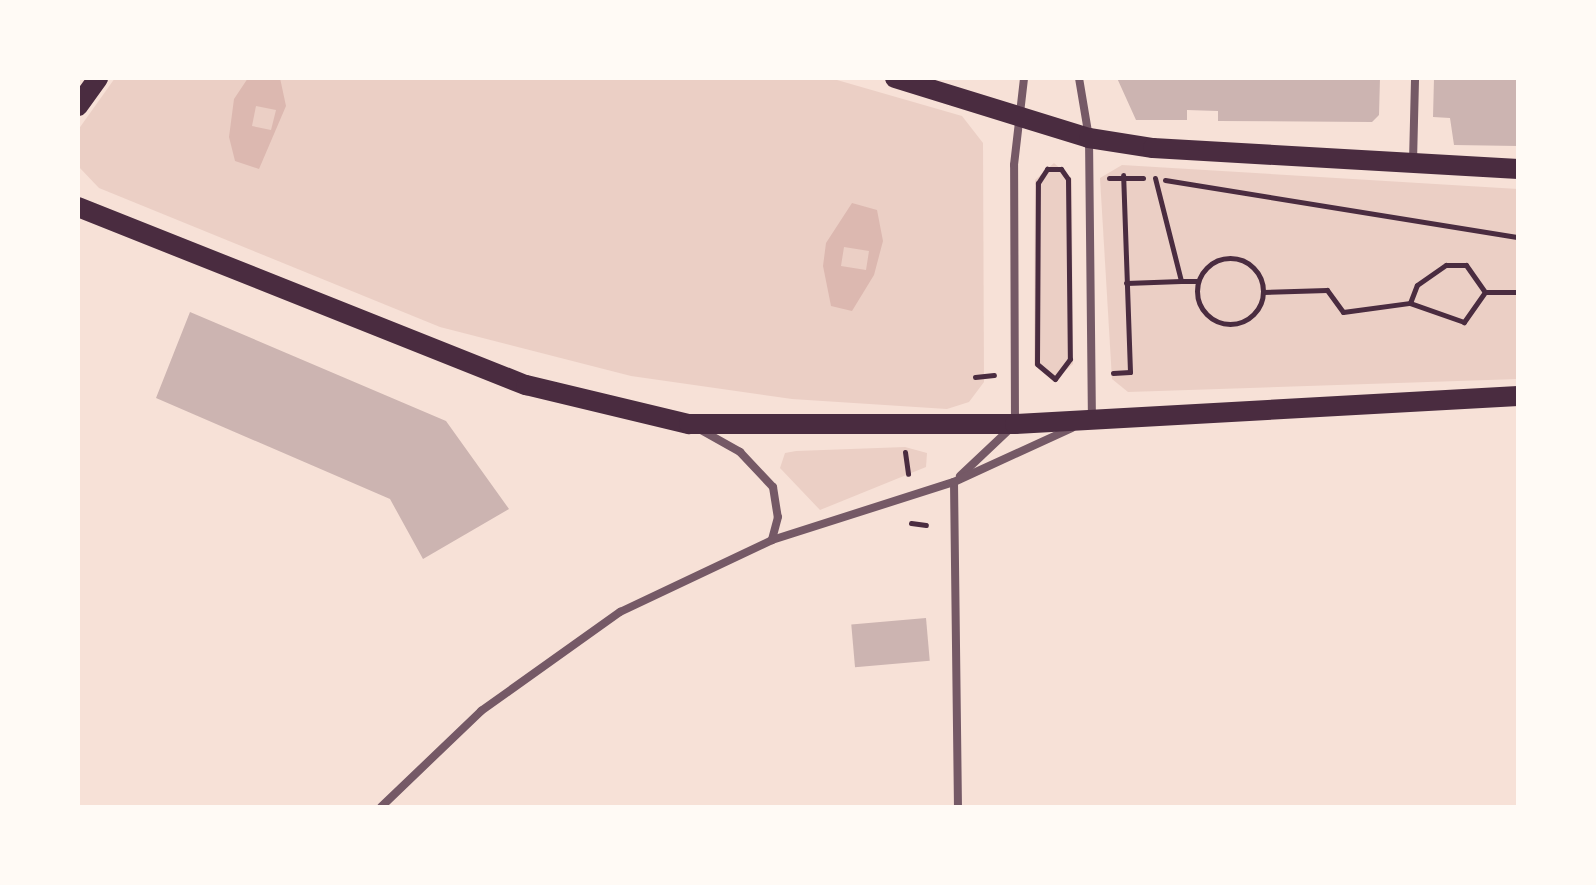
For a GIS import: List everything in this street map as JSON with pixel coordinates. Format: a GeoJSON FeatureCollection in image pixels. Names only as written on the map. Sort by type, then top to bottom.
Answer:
{"type":"FeatureCollection","features":[{"type":"Feature","properties":{"kind":"main road"},"geometry":{"type":"LineString","coordinates":[[78,106],[98,78]]}},
{"type":"Feature","properties":{"kind":"main road"},"geometry":{"type":"LineString","coordinates":[[895,78],[1019,111],[1089,138],[1518,169]]}},
{"type":"Feature","properties":{"kind":"main road"},"geometry":{"type":"LineString","coordinates":[[78,207],[526,385],[689,424],[1015,424],[1518,396]]}},
{"type":"Feature","properties":{"kind":"street"},"geometry":{"type":"LineString","coordinates":[[958,807],[954,482],[1015,424],[1019,111],[1024,78]]}},
{"type":"Feature","properties":{"kind":"street"},"geometry":{"type":"LineString","coordinates":[[381,807],[543,661],[620,612],[772,540],[954,482],[1094,418],[1089,138],[1079,78]]}},
{"type":"Feature","properties":{"kind":"street"},"geometry":{"type":"LineString","coordinates":[[1413,163],[1415,78]]}},
{"type":"Feature","properties":{"kind":"street"},"geometry":{"type":"LineString","coordinates":[[689,424],[740,452],[773,487],[778,517],[772,540]]}},
{"type":"Feature","properties":{"kind":"path"},"geometry":{"type":"LineString","coordinates":[[1047,169],[1061,169],[1068,179],[1070,359],[1055,379],[1037,364],[1038,183],[1047,169]]}},
{"type":"Feature","properties":{"kind":"path"},"geometry":{"type":"LineString","coordinates":[[1112,373],[1130,372],[1123,177]]}},
{"type":"Feature","properties":{"kind":"path"},"geometry":{"type":"LineString","coordinates":[[1100,178],[1155,178],[1518,237]]}},
{"type":"Feature","properties":{"kind":"path"},"geometry":{"type":"LineString","coordinates":[[1155,178],[1181,281]]}},
{"type":"Feature","properties":{"kind":"path"},"geometry":{"type":"LineString","coordinates":[[1231,258],[1251,266],[1262,292],[1252,316],[1222,324],[1203,311],[1198,281],[1211,264],[1231,258]]}},
{"type":"Feature","properties":{"kind":"path"},"geometry":{"type":"LineString","coordinates":[[1410,303],[1417,285],[1446,265],[1466,265],[1485,292]]}},
{"type":"Feature","properties":{"kind":"path"},"geometry":{"type":"LineString","coordinates":[[1126,283],[1198,281]]}},
{"type":"Feature","properties":{"kind":"path"},"geometry":{"type":"LineString","coordinates":[[1262,292],[1327,290],[1343,312],[1410,303],[1464,322],[1485,292]]}},
{"type":"Feature","properties":{"kind":"path"},"geometry":{"type":"LineString","coordinates":[[1485,292],[1518,292]]}},
{"type":"Feature","properties":{"kind":"path"},"geometry":{"type":"LineString","coordinates":[[905,447],[908,475]]}},
{"type":"Feature","properties":{"kind":"path"},"geometry":{"type":"LineString","coordinates":[[911,523],[926,525]]}},
{"type":"Feature","properties":{"kind":"shaded area"},"geometry":{"type":"Polygon","coordinates":[[[115,78],[830,78],[962,116],[983,143],[984,382],[969,402],[947,409],[792,399],[631,376],[440,327],[99,188],[78,166],[78,130],[115,78]]]}},
{"type":"Feature","properties":{"kind":"shaded area"},"geometry":{"type":"Polygon","coordinates":[[[248,78],[280,78],[286,106],[259,169],[235,161],[229,137],[234,99],[248,78]],[[256,106],[252,126],[271,130],[276,110],[256,106]]]}},
{"type":"Feature","properties":{"kind":"shaded area"},"geometry":{"type":"Polygon","coordinates":[[[1054,163],[1072,179],[1073,364],[1053,381],[1034,365],[1035,180],[1054,163]]]}},
{"type":"Feature","properties":{"kind":"shaded area"},"geometry":{"type":"Polygon","coordinates":[[[1122,165],[1518,189],[1518,379],[1128,392],[1112,379],[1100,178],[1122,165]]]}},
{"type":"Feature","properties":{"kind":"shaded area"},"geometry":{"type":"Polygon","coordinates":[[[852,203],[877,210],[883,241],[874,275],[852,311],[831,306],[823,266],[826,243],[852,203]],[[844,247],[841,266],[866,270],[869,251],[844,247]]]}},
{"type":"Feature","properties":{"kind":"shaded area"},"geometry":{"type":"Polygon","coordinates":[[[905,447],[927,453],[926,467],[820,510],[780,468],[785,453],[796,451],[905,447]]]}},
{"type":"Feature","properties":{"kind":"building"},"geometry":{"type":"Polygon","coordinates":[[[1117,78],[1380,78],[1379,115],[1372,122],[1218,121],[1218,111],[1187,110],[1187,120],[1136,120],[1117,78]]]}},
{"type":"Feature","properties":{"kind":"building"},"geometry":{"type":"Polygon","coordinates":[[[1434,78],[1518,78],[1518,146],[1454,145],[1450,118],[1433,117],[1434,78]]]}},
{"type":"Feature","properties":{"kind":"building"},"geometry":{"type":"Polygon","coordinates":[[[190,312],[446,421],[509,509],[423,559],[390,499],[156,398],[190,312]]]}},
{"type":"Feature","properties":{"kind":"building"},"geometry":{"type":"Polygon","coordinates":[[[926,618],[930,661],[855,667],[851,625],[926,618]]]}}]}
